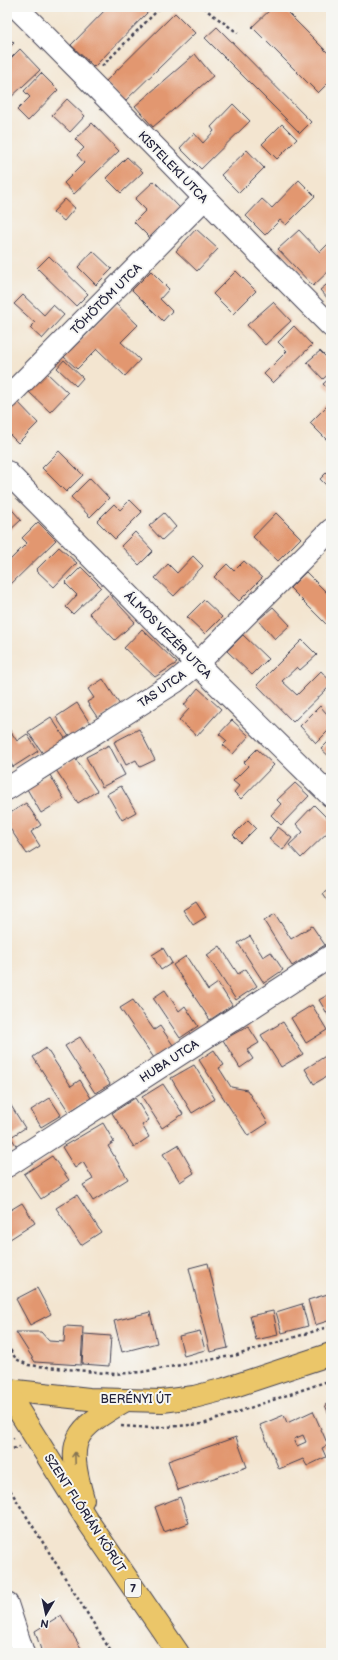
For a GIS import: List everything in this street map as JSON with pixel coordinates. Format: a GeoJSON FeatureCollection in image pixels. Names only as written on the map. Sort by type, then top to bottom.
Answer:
{"type":"FeatureCollection","features":[{"type":"Feature","properties":{"kind":"main road","name":"BERÉNYI ÚT"},"geometry":{"type":"LineString","coordinates":[[7,1391],[89,1399],[162,1401],[194,1397],[225,1389],[331,1354]]}},
{"type":"Feature","properties":{"kind":"main road","name":"SZENT FLÓRIÁN KÖRÚT"},"geometry":{"type":"LineString","coordinates":[[7,1391],[89,1523],[178,1653]]}},
{"type":"Feature","properties":{"kind":"main road"},"geometry":{"type":"LineString","coordinates":[[89,1523],[76,1474],[74,1454],[76,1443],[90,1422],[126,1400]]}},
{"type":"Feature","properties":{"kind":"street","name":"KISTELEKI UTCA"},"geometry":{"type":"LineString","coordinates":[[16,7],[331,326]]}},
{"type":"Feature","properties":{"kind":"street","name":"TÖHÖTÖM UTCA"},"geometry":{"type":"LineString","coordinates":[[7,398],[204,199]]}},
{"type":"Feature","properties":{"kind":"street","name":"ÁLMOS VEZÉR UTCA"},"geometry":{"type":"LineString","coordinates":[[7,472],[197,664],[331,796]]}},
{"type":"Feature","properties":{"kind":"street","name":"TAS UTCA"},"geometry":{"type":"LineString","coordinates":[[7,789],[175,682],[197,664],[331,530]]}},
{"type":"Feature","properties":{"kind":"street","name":"HUBA UTCA"},"geometry":{"type":"LineString","coordinates":[[7,1166],[331,956]]}},
{"type":"Feature","properties":{"kind":"street"},"geometry":{"type":"LineString","coordinates":[[7,1604],[23,1653]]}},
{"type":"Feature","properties":{"kind":"path"},"geometry":{"type":"LineString","coordinates":[[88,79],[162,7]]}},
{"type":"Feature","properties":{"kind":"path"},"geometry":{"type":"LineString","coordinates":[[204,7],[238,33]]}},
{"type":"Feature","properties":{"kind":"path"},"geometry":{"type":"LineString","coordinates":[[7,1345],[16,1359],[28,1365],[115,1374],[142,1372],[237,1355],[331,1326]]}},
{"type":"Feature","properties":{"kind":"path"},"geometry":{"type":"LineString","coordinates":[[7,1485],[112,1653]]}},
{"type":"Feature","properties":{"kind":"building"},"geometry":{"type":"Polygon","coordinates":[[[108,7],[147,7],[150,10],[94,67],[71,45],[108,7]]]}},
{"type":"Feature","properties":{"kind":"building"},"geometry":{"type":"Polygon","coordinates":[[[273,7],[282,7],[331,56],[331,80],[318,93],[252,27],[273,7]]]}},
{"type":"Feature","properties":{"kind":"building"},"geometry":{"type":"Polygon","coordinates":[[[175,13],[195,33],[124,102],[105,82],[175,13]]]}},
{"type":"Feature","properties":{"kind":"building"},"geometry":{"type":"Polygon","coordinates":[[[217,27],[311,122],[300,133],[205,38],[217,27]]]}},
{"type":"Feature","properties":{"kind":"building"},"geometry":{"type":"Polygon","coordinates":[[[7,36],[14,43],[7,50],[7,36]]]}},
{"type":"Feature","properties":{"kind":"building"},"geometry":{"type":"Polygon","coordinates":[[[20,49],[40,70],[7,101],[7,80],[11,76],[7,71],[7,62],[20,49]]]}},
{"type":"Feature","properties":{"kind":"building"},"geometry":{"type":"Polygon","coordinates":[[[195,54],[213,76],[153,127],[135,106],[195,54]]]}},
{"type":"Feature","properties":{"kind":"building"},"geometry":{"type":"Polygon","coordinates":[[[41,73],[58,90],[28,121],[17,110],[30,97],[24,91],[41,73]]]}},
{"type":"Feature","properties":{"kind":"building"},"geometry":{"type":"Polygon","coordinates":[[[67,99],[85,116],[70,132],[52,115],[67,99]]]}},
{"type":"Feature","properties":{"kind":"building"},"geometry":{"type":"Polygon","coordinates":[[[233,104],[250,121],[201,169],[180,148],[194,133],[203,143],[214,131],[211,127],[233,104]]]}},
{"type":"Feature","properties":{"kind":"building"},"geometry":{"type":"Polygon","coordinates":[[[92,123],[119,151],[74,194],[64,183],[84,163],[77,155],[84,148],[75,139],[92,123]]]}},
{"type":"Feature","properties":{"kind":"building"},"geometry":{"type":"Polygon","coordinates":[[[282,124],[297,139],[277,159],[262,144],[282,124]]]}},
{"type":"Feature","properties":{"kind":"building"},"geometry":{"type":"Polygon","coordinates":[[[247,150],[264,168],[239,193],[221,175],[247,150]]]}},
{"type":"Feature","properties":{"kind":"building"},"geometry":{"type":"Polygon","coordinates":[[[127,157],[143,172],[121,193],[106,178],[127,157]]]}},
{"type":"Feature","properties":{"kind":"building"},"geometry":{"type":"Polygon","coordinates":[[[299,180],[315,196],[286,225],[280,220],[265,235],[246,216],[262,199],[272,208],[299,180]]]}},
{"type":"Feature","properties":{"kind":"building"},"geometry":{"type":"Polygon","coordinates":[[[154,181],[180,208],[150,238],[134,222],[146,210],[135,199],[154,181]]]}},
{"type":"Feature","properties":{"kind":"building"},"geometry":{"type":"Polygon","coordinates":[[[65,199],[75,208],[64,221],[53,212],[65,199]]]}},
{"type":"Feature","properties":{"kind":"building"},"geometry":{"type":"Polygon","coordinates":[[[196,229],[218,249],[197,271],[176,251],[196,229]]]}},
{"type":"Feature","properties":{"kind":"building"},"geometry":{"type":"Polygon","coordinates":[[[299,230],[320,252],[329,243],[331,245],[331,269],[313,286],[278,249],[299,230]]]}},
{"type":"Feature","properties":{"kind":"building"},"geometry":{"type":"Polygon","coordinates":[[[93,251],[112,269],[96,285],[78,267],[93,251]]]}},
{"type":"Feature","properties":{"kind":"building"},"geometry":{"type":"Polygon","coordinates":[[[49,256],[88,294],[76,306],[37,268],[49,256]]]}},
{"type":"Feature","properties":{"kind":"building"},"geometry":{"type":"Polygon","coordinates":[[[151,271],[169,289],[160,299],[172,311],[163,321],[132,290],[151,271]]]}},
{"type":"Feature","properties":{"kind":"building"},"geometry":{"type":"Polygon","coordinates":[[[236,271],[256,291],[233,314],[213,294],[236,271]]]}},
{"type":"Feature","properties":{"kind":"building"},"geometry":{"type":"Polygon","coordinates":[[[331,281],[331,302],[320,290],[331,281]]]}},
{"type":"Feature","properties":{"kind":"building"},"geometry":{"type":"Polygon","coordinates":[[[23,295],[44,315],[53,305],[64,315],[42,339],[30,328],[35,323],[14,304],[23,295]]]}},
{"type":"Feature","properties":{"kind":"building"},"geometry":{"type":"Polygon","coordinates":[[[273,302],[291,321],[265,345],[247,325],[273,302]]]}},
{"type":"Feature","properties":{"kind":"building"},"geometry":{"type":"Polygon","coordinates":[[[116,304],[138,325],[121,342],[140,360],[125,376],[97,349],[77,369],[64,357],[116,304]]]}},
{"type":"Feature","properties":{"kind":"building"},"geometry":{"type":"Polygon","coordinates":[[[294,326],[312,345],[273,383],[264,374],[287,351],[278,342],[294,326]]]}},
{"type":"Feature","properties":{"kind":"building"},"geometry":{"type":"Polygon","coordinates":[[[320,351],[331,362],[331,372],[323,379],[307,362],[320,351]]]}},
{"type":"Feature","properties":{"kind":"building"},"geometry":{"type":"Polygon","coordinates":[[[64,360],[83,378],[76,386],[57,368],[64,360]]]}},
{"type":"Feature","properties":{"kind":"building"},"geometry":{"type":"Polygon","coordinates":[[[47,373],[68,393],[50,412],[29,392],[47,373]]]}},
{"type":"Feature","properties":{"kind":"building"},"geometry":{"type":"Polygon","coordinates":[[[331,377],[331,392],[323,384],[331,377]]]}},
{"type":"Feature","properties":{"kind":"building"},"geometry":{"type":"Polygon","coordinates":[[[17,401],[38,423],[18,443],[7,432],[7,411],[17,401]]]}},
{"type":"Feature","properties":{"kind":"building"},"geometry":{"type":"Polygon","coordinates":[[[331,402],[331,440],[329,442],[310,423],[331,402]]]}},
{"type":"Feature","properties":{"kind":"building"},"geometry":{"type":"Polygon","coordinates":[[[59,451],[83,475],[66,492],[42,468],[59,451]]]}},
{"type":"Feature","properties":{"kind":"building"},"geometry":{"type":"Polygon","coordinates":[[[331,468],[331,490],[320,479],[331,468]]]}},
{"type":"Feature","properties":{"kind":"building"},"geometry":{"type":"Polygon","coordinates":[[[90,478],[109,498],[90,517],[71,497],[90,478]]]}},
{"type":"Feature","properties":{"kind":"building"},"geometry":{"type":"Polygon","coordinates":[[[130,500],[142,512],[115,539],[97,521],[114,504],[120,510],[130,500]]]}},
{"type":"Feature","properties":{"kind":"building"},"geometry":{"type":"Polygon","coordinates":[[[7,504],[21,520],[7,533],[7,504]]]}},
{"type":"Feature","properties":{"kind":"building"},"geometry":{"type":"Polygon","coordinates":[[[164,513],[176,527],[162,540],[149,526],[164,513]]]}},
{"type":"Feature","properties":{"kind":"building"},"geometry":{"type":"Polygon","coordinates":[[[276,513],[301,538],[278,561],[253,537],[276,513]]]}},
{"type":"Feature","properties":{"kind":"building"},"geometry":{"type":"Polygon","coordinates":[[[38,522],[56,540],[7,588],[7,563],[27,543],[22,538],[38,522]]]}},
{"type":"Feature","properties":{"kind":"building"},"geometry":{"type":"Polygon","coordinates":[[[135,532],[153,551],[139,565],[121,546],[135,532]]]}},
{"type":"Feature","properties":{"kind":"building"},"geometry":{"type":"Polygon","coordinates":[[[59,547],[77,563],[54,587],[36,570],[59,547]]]}},
{"type":"Feature","properties":{"kind":"building"},"geometry":{"type":"Polygon","coordinates":[[[193,556],[203,566],[174,596],[155,578],[168,564],[177,573],[193,556]]]}},
{"type":"Feature","properties":{"kind":"building"},"geometry":{"type":"Polygon","coordinates":[[[244,561],[262,578],[239,601],[214,577],[227,564],[234,571],[244,561]]]}},
{"type":"Feature","properties":{"kind":"building"},"geometry":{"type":"Polygon","coordinates":[[[81,567],[101,587],[73,614],[66,607],[77,595],[65,583],[81,567]]]}},
{"type":"Feature","properties":{"kind":"building"},"geometry":{"type":"Polygon","coordinates":[[[306,572],[331,597],[331,623],[328,626],[290,588],[306,572]]]}},
{"type":"Feature","properties":{"kind":"building"},"geometry":{"type":"Polygon","coordinates":[[[109,594],[135,622],[115,640],[89,613],[109,594]]]}},
{"type":"Feature","properties":{"kind":"building"},"geometry":{"type":"Polygon","coordinates":[[[204,600],[222,617],[205,634],[187,617],[204,600]]]}},
{"type":"Feature","properties":{"kind":"building"},"geometry":{"type":"Polygon","coordinates":[[[273,607],[290,625],[275,639],[258,620],[273,607]]]}},
{"type":"Feature","properties":{"kind":"building"},"geometry":{"type":"Polygon","coordinates":[[[142,629],[177,663],[155,677],[124,648],[142,629]]]}},
{"type":"Feature","properties":{"kind":"building"},"geometry":{"type":"Polygon","coordinates":[[[243,635],[268,659],[252,675],[227,651],[243,635]]]}},
{"type":"Feature","properties":{"kind":"building"},"geometry":{"type":"Polygon","coordinates":[[[302,640],[317,655],[300,670],[297,667],[282,681],[297,695],[321,671],[331,682],[331,685],[293,722],[257,685],[302,640]]]}},
{"type":"Feature","properties":{"kind":"building"},"geometry":{"type":"Polygon","coordinates":[[[103,679],[120,705],[99,720],[87,702],[94,698],[88,689],[103,679]]]}},
{"type":"Feature","properties":{"kind":"building"},"geometry":{"type":"Polygon","coordinates":[[[198,688],[221,709],[197,736],[179,720],[189,709],[184,705],[198,688]]]}},
{"type":"Feature","properties":{"kind":"building"},"geometry":{"type":"Polygon","coordinates":[[[77,703],[91,725],[70,738],[56,717],[77,703]]]}},
{"type":"Feature","properties":{"kind":"building"},"geometry":{"type":"Polygon","coordinates":[[[320,706],[327,714],[331,710],[331,728],[316,743],[300,726],[320,706]]]}},
{"type":"Feature","properties":{"kind":"building"},"geometry":{"type":"Polygon","coordinates":[[[51,717],[66,740],[44,755],[28,732],[51,717]]]}},
{"type":"Feature","properties":{"kind":"building"},"geometry":{"type":"Polygon","coordinates":[[[232,720],[249,736],[233,754],[223,745],[227,741],[219,734],[232,720]]]}},
{"type":"Feature","properties":{"kind":"building"},"geometry":{"type":"Polygon","coordinates":[[[7,726],[17,741],[27,734],[38,751],[13,767],[7,756],[7,726]]]}},
{"type":"Feature","properties":{"kind":"building"},"geometry":{"type":"Polygon","coordinates":[[[139,729],[155,760],[140,767],[136,760],[126,765],[114,742],[139,729]]]}},
{"type":"Feature","properties":{"kind":"building"},"geometry":{"type":"Polygon","coordinates":[[[331,739],[331,758],[321,749],[331,739]]]}},
{"type":"Feature","properties":{"kind":"building"},"geometry":{"type":"Polygon","coordinates":[[[109,745],[125,775],[102,787],[86,757],[109,745]]]}},
{"type":"Feature","properties":{"kind":"building"},"geometry":{"type":"Polygon","coordinates":[[[257,749],[274,765],[241,799],[234,792],[239,786],[233,781],[248,766],[244,762],[257,749]]]}},
{"type":"Feature","properties":{"kind":"building"},"geometry":{"type":"Polygon","coordinates":[[[75,758],[97,791],[78,803],[56,770],[75,758]]]}},
{"type":"Feature","properties":{"kind":"building"},"geometry":{"type":"Polygon","coordinates":[[[50,775],[64,799],[41,813],[27,789],[50,775]]]}},
{"type":"Feature","properties":{"kind":"building"},"geometry":{"type":"Polygon","coordinates":[[[295,783],[309,796],[281,825],[271,815],[281,804],[277,800],[295,783]]]}},
{"type":"Feature","properties":{"kind":"building"},"geometry":{"type":"Polygon","coordinates":[[[121,786],[136,812],[122,820],[107,794],[121,786]]]}},
{"type":"Feature","properties":{"kind":"building"},"geometry":{"type":"Polygon","coordinates":[[[26,803],[41,825],[31,832],[40,846],[27,854],[7,824],[7,815],[26,803]]]}},
{"type":"Feature","properties":{"kind":"building"},"geometry":{"type":"Polygon","coordinates":[[[314,805],[331,822],[331,829],[301,858],[289,845],[303,832],[296,824],[314,805]]]}},
{"type":"Feature","properties":{"kind":"building"},"geometry":{"type":"Polygon","coordinates":[[[248,820],[256,828],[241,843],[233,835],[248,820]]]}},
{"type":"Feature","properties":{"kind":"building"},"geometry":{"type":"Polygon","coordinates":[[[278,827],[292,838],[283,850],[269,839],[278,827]]]}},
{"type":"Feature","properties":{"kind":"building"},"geometry":{"type":"Polygon","coordinates":[[[331,889],[331,906],[323,894],[331,889]]]}},
{"type":"Feature","properties":{"kind":"building"},"geometry":{"type":"Polygon","coordinates":[[[196,902],[206,917],[193,925],[183,910],[196,902]]]}},
{"type":"Feature","properties":{"kind":"building"},"geometry":{"type":"Polygon","coordinates":[[[275,914],[291,939],[312,926],[325,945],[292,966],[264,921],[275,914]]]}},
{"type":"Feature","properties":{"kind":"building"},"geometry":{"type":"Polygon","coordinates":[[[250,936],[263,957],[271,952],[283,970],[264,983],[238,943],[250,936]]]}},
{"type":"Feature","properties":{"kind":"building"},"geometry":{"type":"Polygon","coordinates":[[[220,946],[238,974],[246,969],[257,986],[236,1000],[207,955],[220,946]]]}},
{"type":"Feature","properties":{"kind":"building"},"geometry":{"type":"Polygon","coordinates":[[[163,948],[172,963],[161,970],[152,955],[163,948]]]}},
{"type":"Feature","properties":{"kind":"building"},"geometry":{"type":"Polygon","coordinates":[[[186,956],[208,990],[218,983],[232,1005],[210,1020],[173,965],[186,956]]]}},
{"type":"Feature","properties":{"kind":"building"},"geometry":{"type":"Polygon","coordinates":[[[165,990],[179,1011],[185,1006],[198,1026],[180,1038],[153,998],[165,990]]]}},
{"type":"Feature","properties":{"kind":"building"},"geometry":{"type":"Polygon","coordinates":[[[331,993],[331,1020],[319,1000],[331,993]]]}},
{"type":"Feature","properties":{"kind":"building"},"geometry":{"type":"Polygon","coordinates":[[[133,1000],[154,1030],[160,1026],[173,1045],[154,1058],[120,1008],[133,1000]]]}},
{"type":"Feature","properties":{"kind":"building"},"geometry":{"type":"Polygon","coordinates":[[[312,1005],[327,1030],[306,1043],[291,1018],[312,1005]]]}},
{"type":"Feature","properties":{"kind":"building"},"geometry":{"type":"Polygon","coordinates":[[[283,1022],[303,1054],[281,1067],[261,1035],[283,1022]]]}},
{"type":"Feature","properties":{"kind":"building"},"geometry":{"type":"Polygon","coordinates":[[[248,1026],[259,1043],[247,1050],[253,1059],[240,1068],[223,1040],[248,1026]]]}},
{"type":"Feature","properties":{"kind":"building"},"geometry":{"type":"Polygon","coordinates":[[[80,1037],[110,1084],[95,1093],[65,1046],[80,1037]]]}},
{"type":"Feature","properties":{"kind":"building"},"geometry":{"type":"Polygon","coordinates":[[[46,1048],[71,1086],[80,1080],[91,1098],[69,1112],[33,1057],[46,1048]]]}},
{"type":"Feature","properties":{"kind":"building"},"geometry":{"type":"Polygon","coordinates":[[[214,1050],[224,1065],[219,1068],[231,1087],[247,1090],[268,1123],[248,1136],[199,1060],[214,1050]]]}},
{"type":"Feature","properties":{"kind":"building"},"geometry":{"type":"Polygon","coordinates":[[[327,1055],[331,1061],[331,1074],[314,1084],[305,1069],[327,1055]]]}},
{"type":"Feature","properties":{"kind":"building"},"geometry":{"type":"Polygon","coordinates":[[[194,1065],[215,1099],[192,1113],[171,1078],[194,1065]]]}},
{"type":"Feature","properties":{"kind":"building"},"geometry":{"type":"Polygon","coordinates":[[[163,1084],[183,1114],[162,1128],[142,1097],[163,1084]]]}},
{"type":"Feature","properties":{"kind":"building"},"geometry":{"type":"Polygon","coordinates":[[[50,1098],[61,1115],[41,1127],[31,1110],[50,1098]]]}},
{"type":"Feature","properties":{"kind":"building"},"geometry":{"type":"Polygon","coordinates":[[[135,1098],[149,1120],[142,1125],[149,1137],[134,1147],[112,1113],[135,1098]]]}},
{"type":"Feature","properties":{"kind":"building"},"geometry":{"type":"Polygon","coordinates":[[[10,1104],[25,1128],[11,1137],[17,1147],[7,1153],[7,1106],[10,1104]]]}},
{"type":"Feature","properties":{"kind":"building"},"geometry":{"type":"Polygon","coordinates":[[[103,1123],[114,1142],[108,1146],[128,1179],[93,1201],[83,1185],[93,1179],[83,1162],[75,1168],[62,1147],[103,1123]]]}},
{"type":"Feature","properties":{"kind":"building"},"geometry":{"type":"Polygon","coordinates":[[[178,1145],[194,1173],[180,1182],[163,1154],[178,1145]]]}},
{"type":"Feature","properties":{"kind":"building"},"geometry":{"type":"Polygon","coordinates":[[[52,1156],[69,1180],[41,1199],[24,1174],[52,1156]]]}},
{"type":"Feature","properties":{"kind":"building"},"geometry":{"type":"Polygon","coordinates":[[[77,1195],[101,1232],[81,1245],[56,1208],[77,1195]]]}},
{"type":"Feature","properties":{"kind":"building"},"geometry":{"type":"Polygon","coordinates":[[[22,1203],[35,1223],[7,1241],[7,1212],[22,1203]]]}},
{"type":"Feature","properties":{"kind":"building"},"geometry":{"type":"Polygon","coordinates":[[[208,1263],[228,1348],[210,1352],[189,1268],[208,1263]]]}},
{"type":"Feature","properties":{"kind":"building"},"geometry":{"type":"Polygon","coordinates":[[[37,1288],[51,1314],[30,1325],[16,1299],[37,1288]]]}},
{"type":"Feature","properties":{"kind":"building"},"geometry":{"type":"Polygon","coordinates":[[[331,1293],[331,1320],[315,1325],[308,1300],[331,1293]]]}},
{"type":"Feature","properties":{"kind":"building"},"geometry":{"type":"Polygon","coordinates":[[[302,1304],[308,1326],[282,1333],[276,1312],[302,1304]]]}},
{"type":"Feature","properties":{"kind":"building"},"geometry":{"type":"Polygon","coordinates":[[[273,1311],[278,1335],[256,1340],[250,1316],[273,1311]]]}},
{"type":"Feature","properties":{"kind":"building"},"geometry":{"type":"Polygon","coordinates":[[[150,1312],[157,1343],[122,1352],[114,1321],[150,1312]]]}},
{"type":"Feature","properties":{"kind":"building"},"geometry":{"type":"Polygon","coordinates":[[[65,1326],[83,1327],[81,1365],[35,1362],[16,1332],[41,1332],[49,1341],[64,1342],[65,1326]]]}},
{"type":"Feature","properties":{"kind":"building"},"geometry":{"type":"Polygon","coordinates":[[[200,1331],[205,1350],[184,1356],[179,1336],[200,1331]]]}},
{"type":"Feature","properties":{"kind":"building"},"geometry":{"type":"Polygon","coordinates":[[[84,1334],[111,1336],[109,1366],[82,1364],[84,1334]]]}},
{"type":"Feature","properties":{"kind":"building"},"geometry":{"type":"Polygon","coordinates":[[[331,1402],[331,1419],[325,1405],[331,1402]]]}},
{"type":"Feature","properties":{"kind":"building"},"geometry":{"type":"Polygon","coordinates":[[[313,1411],[328,1445],[322,1448],[326,1457],[307,1466],[303,1459],[279,1469],[260,1425],[284,1415],[287,1423],[313,1411]],[[303,1435],[294,1439],[297,1446],[306,1442],[303,1435]]]}},
{"type":"Feature","properties":{"kind":"building"},"geometry":{"type":"Polygon","coordinates":[[[236,1437],[247,1467],[178,1490],[168,1461],[236,1437]]]}},
{"type":"Feature","properties":{"kind":"building"},"geometry":{"type":"Polygon","coordinates":[[[180,1497],[189,1523],[164,1532],[155,1507],[180,1497]]]}},
{"type":"Feature","properties":{"kind":"building"},"geometry":{"type":"Polygon","coordinates":[[[61,1615],[84,1653],[42,1653],[35,1631],[61,1615]]]}}]}
